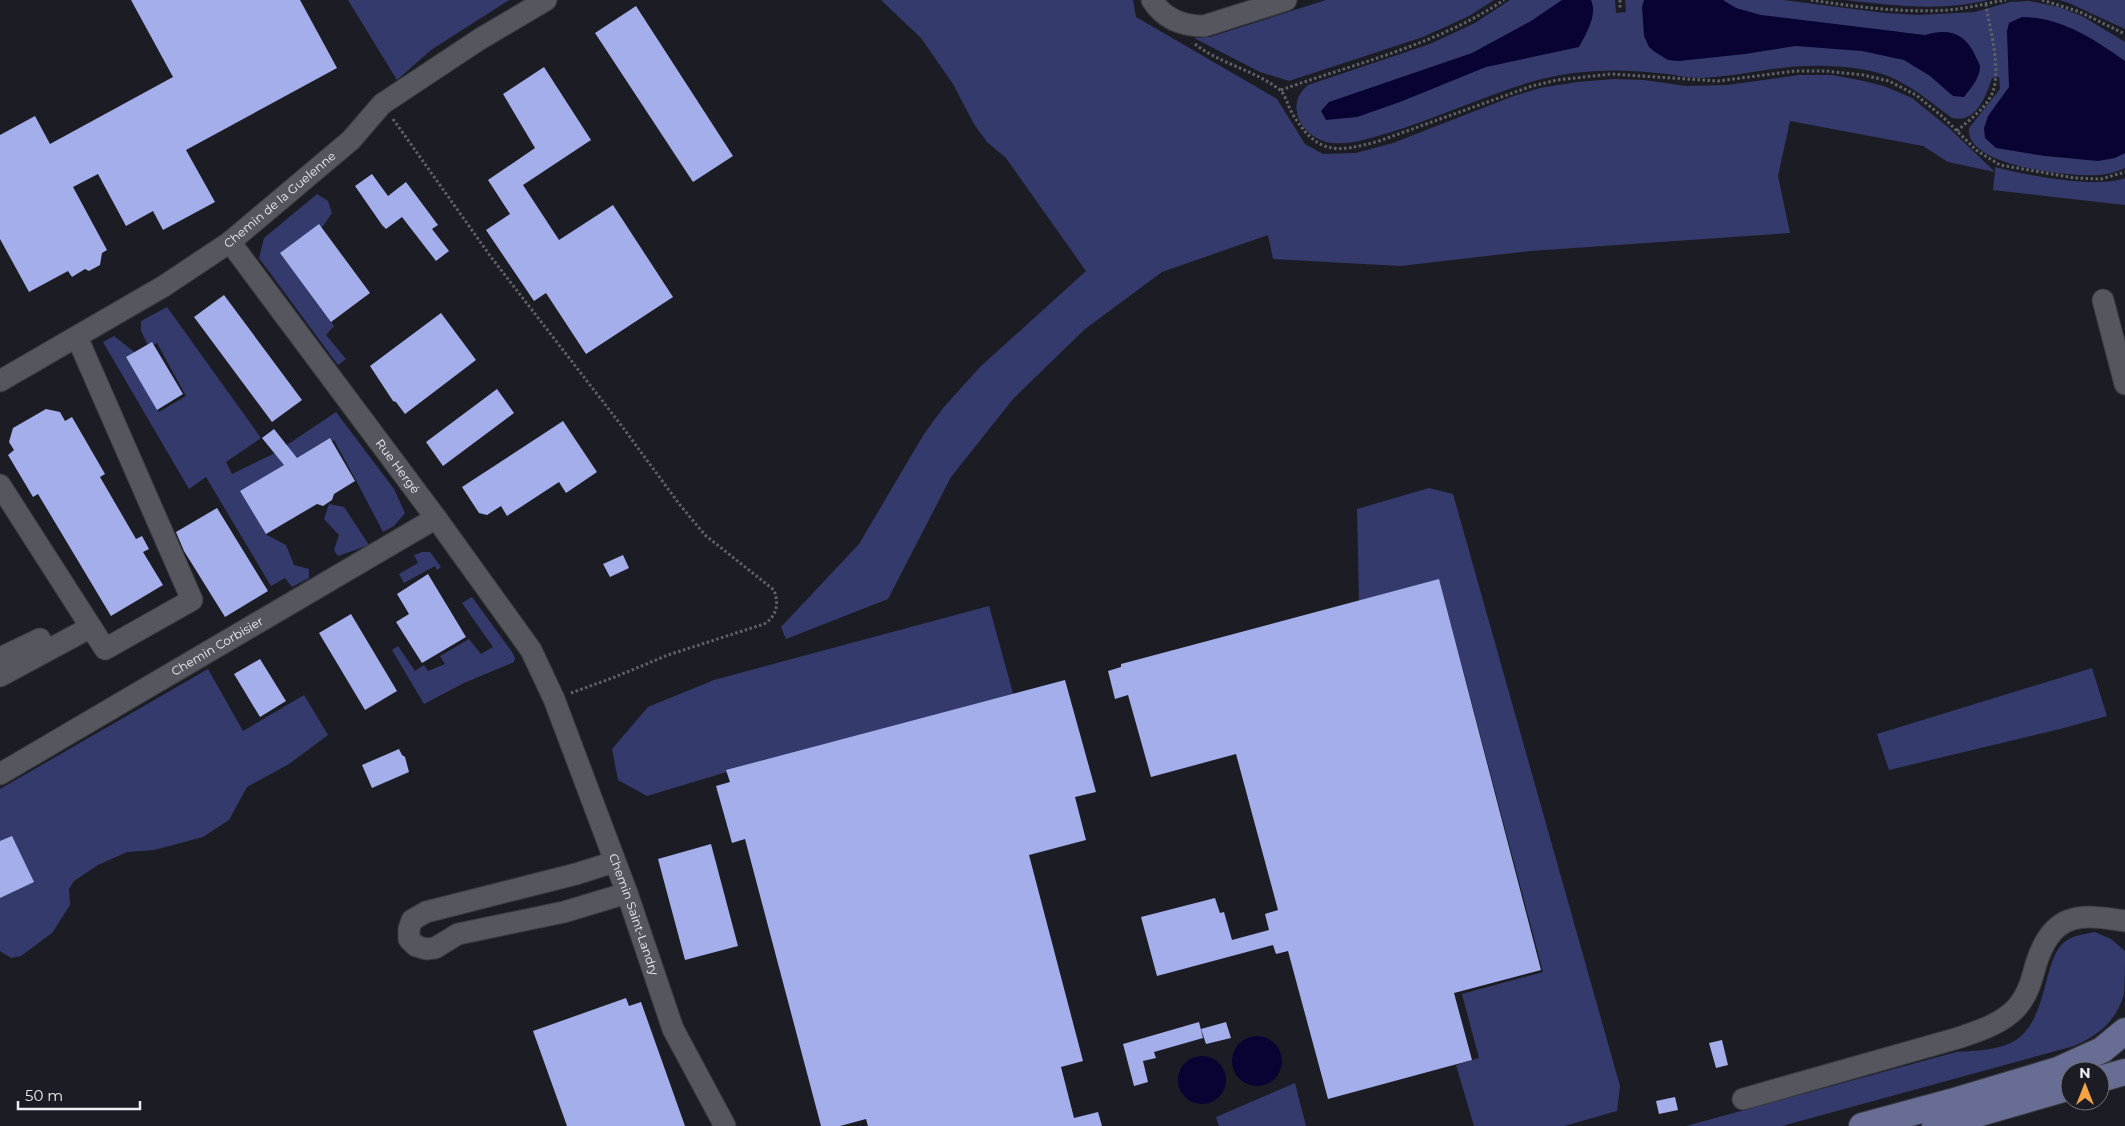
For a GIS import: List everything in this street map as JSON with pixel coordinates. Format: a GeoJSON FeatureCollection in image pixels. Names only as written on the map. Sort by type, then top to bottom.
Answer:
{"type":"FeatureCollection","features":[{"type":"Feature","properties":{"kind":"main road"},"geometry":{"type":"LineString","coordinates":[[1862,1126],[2058,1070],[2102,1050],[2125,1031]]}},
{"type":"Feature","properties":{"kind":"main road"},"geometry":{"type":"LineString","coordinates":[[2110,1076],[2125,1072]]}},
{"type":"Feature","properties":{"kind":"main road"},"geometry":{"type":"LineString","coordinates":[[1936,1126],[2060,1091]]}},
{"type":"Feature","properties":{"kind":"street","name":"Chemin de la Guelenne"},"geometry":{"type":"LineString","coordinates":[[0,381],[164,286],[230,242],[351,140],[382,104],[480,39],[546,0]]}},
{"type":"Feature","properties":{"kind":"street"},"geometry":{"type":"LineString","coordinates":[[1152,0],[1160,11],[1175,21],[1193,26],[1204,26],[1286,0]]}},
{"type":"Feature","properties":{"kind":"street","name":"Rue Hergé"},"geometry":{"type":"LineString","coordinates":[[230,242],[436,518],[531,650],[554,699]]}},
{"type":"Feature","properties":{"kind":"street"},"geometry":{"type":"LineString","coordinates":[[2103,300],[2125,384]]}},
{"type":"Feature","properties":{"kind":"street"},"geometry":{"type":"LineString","coordinates":[[0,485],[105,649],[192,600],[77,337]]}},
{"type":"Feature","properties":{"kind":"street","name":"Chemin Corbisier"},"geometry":{"type":"LineString","coordinates":[[0,774],[436,518]]}},
{"type":"Feature","properties":{"kind":"street"},"geometry":{"type":"LineString","coordinates":[[0,658],[88,622]]}},
{"type":"Feature","properties":{"kind":"street"},"geometry":{"type":"LineString","coordinates":[[0,676],[88,622]]}},
{"type":"Feature","properties":{"kind":"street","name":"Chemin Saint-Landry"},"geometry":{"type":"LineString","coordinates":[[554,699],[627,893],[673,1029],[726,1126]]}},
{"type":"Feature","properties":{"kind":"street"},"geometry":{"type":"LineString","coordinates":[[614,862],[576,874],[426,912],[412,920],[409,929],[409,939],[416,946],[426,950],[435,948],[458,934],[564,912],[627,893]]}},
{"type":"Feature","properties":{"kind":"street"},"geometry":{"type":"LineString","coordinates":[[1743,1098],[1949,1041],[1984,1029],[2006,1017],[2018,1006],[2028,991],[2046,940],[2057,926],[2068,920],[2091,916],[2116,919],[2125,938]]}},
{"type":"Feature","properties":{"kind":"path"},"geometry":{"type":"LineString","coordinates":[[1281,90],[1436,37],[1464,24],[1504,0]]}},
{"type":"Feature","properties":{"kind":"path"},"geometry":{"type":"LineString","coordinates":[[1620,0],[1620,9]]}},
{"type":"Feature","properties":{"kind":"path"},"geometry":{"type":"LineString","coordinates":[[1810,0],[1922,10],[1968,8],[2006,0]]}},
{"type":"Feature","properties":{"kind":"path"},"geometry":{"type":"LineString","coordinates":[[2042,0],[2080,12],[2125,34]]}},
{"type":"Feature","properties":{"kind":"path"},"geometry":{"type":"LineString","coordinates":[[1957,131],[1976,114],[1991,95],[1996,82],[1996,62],[1986,4]]}},
{"type":"Feature","properties":{"kind":"path"},"geometry":{"type":"LineString","coordinates":[[1175,21],[1199,48],[1281,90],[1293,114],[1308,136],[1321,145],[1342,149],[1379,142],[1532,86],[1565,79],[1611,74],[1718,81],[1795,71],[1826,71],[1863,75],[1889,81],[1903,87],[1928,104],[1976,150],[2000,165],[2085,179],[2101,179],[2125,172]]}},
{"type":"Feature","properties":{"kind":"path"},"geometry":{"type":"LineString","coordinates":[[382,104],[491,257],[621,425],[680,505],[705,535],[774,590],[777,596],[774,616],[764,624],[668,655],[554,699]]}},
{"type":"Feature","properties":{"kind":"shaded area"},"geometry":{"type":"Polygon","coordinates":[[[348,0],[509,0],[431,50],[397,80],[348,0]]]}},
{"type":"Feature","properties":{"kind":"shaded area"},"geometry":{"type":"Polygon","coordinates":[[[881,0],[1133,0],[1136,17],[1277,99],[1305,144],[1323,154],[1356,153],[1393,143],[1511,97],[1540,88],[1577,82],[1614,79],[1644,80],[1686,86],[1727,85],[1799,75],[1832,75],[1884,86],[1912,98],[1949,128],[1995,172],[1948,162],[1923,146],[1790,121],[1778,176],[1790,233],[1530,251],[1400,266],[1273,259],[1268,235],[1162,272],[1085,329],[1013,399],[951,477],[888,599],[786,639],[781,627],[859,544],[924,434],[943,408],[980,367],[1086,271],[1006,158],[987,142],[974,124],[953,84],[921,38],[881,0]]]}},
{"type":"Feature","properties":{"kind":"shaded area"},"geometry":{"type":"Polygon","coordinates":[[[1326,0],[1494,0],[1469,16],[1423,37],[1289,81],[1260,72],[1194,38],[1210,37],[1326,0]]]}},
{"type":"Feature","properties":{"kind":"shaded area"},"geometry":{"type":"Polygon","coordinates":[[[1510,0],[1615,0],[1616,13],[1626,12],[1625,0],[1783,0],[1885,13],[1919,15],[1975,12],[2010,2],[2029,1],[2059,7],[2082,16],[2125,42],[2125,168],[2099,175],[2067,174],[2022,167],[2001,161],[1984,152],[1972,141],[1969,128],[2000,89],[1999,77],[1992,78],[1987,93],[1974,113],[1960,119],[1952,118],[1906,85],[1886,75],[1853,68],[1828,66],[1792,67],[1702,78],[1626,71],[1564,74],[1515,87],[1388,133],[1347,143],[1323,141],[1313,136],[1300,121],[1297,103],[1300,93],[1308,85],[1430,44],[1475,23],[1510,0]]]}},
{"type":"Feature","properties":{"kind":"shaded area"},"geometry":{"type":"Polygon","coordinates":[[[1562,0],[1591,0],[1593,6],[1592,18],[1579,47],[1486,67],[1400,102],[1357,117],[1326,120],[1321,111],[1329,102],[1472,53],[1531,21],[1562,0]]]}},
{"type":"Feature","properties":{"kind":"shaded area"},"geometry":{"type":"Polygon","coordinates":[[[1644,0],[1723,0],[1736,8],[1761,15],[1925,35],[1948,32],[1961,37],[1966,42],[1979,63],[1980,70],[1975,83],[1964,97],[1953,96],[1930,76],[1904,60],[1862,51],[1796,46],[1745,54],[1679,61],[1668,60],[1649,47],[1644,36],[1642,7],[1644,0]]]}},
{"type":"Feature","properties":{"kind":"shaded area"},"geometry":{"type":"Polygon","coordinates":[[[1845,0],[1988,0],[1970,4],[1934,7],[1845,0]]]}},
{"type":"Feature","properties":{"kind":"shaded area"},"geometry":{"type":"Polygon","coordinates":[[[2059,0],[2125,0],[2125,29],[2069,3],[2059,0]]]}},
{"type":"Feature","properties":{"kind":"shaded area"},"geometry":{"type":"Polygon","coordinates":[[[2022,17],[2036,18],[2064,25],[2089,37],[2125,61],[2125,153],[2115,158],[2098,161],[2045,156],[1996,148],[1985,138],[1984,128],[1988,116],[2009,87],[2007,31],[2009,23],[2022,17]]]}},
{"type":"Feature","properties":{"kind":"shaded area"},"geometry":{"type":"Polygon","coordinates":[[[1995,167],[2061,180],[2097,182],[2125,178],[2125,205],[1993,190],[1995,167]]]}},
{"type":"Feature","properties":{"kind":"shaded area"},"geometry":{"type":"Polygon","coordinates":[[[317,194],[328,201],[332,213],[323,226],[282,256],[314,296],[334,326],[326,335],[346,359],[338,365],[259,258],[264,238],[317,194]]]}},
{"type":"Feature","properties":{"kind":"shaded area"},"geometry":{"type":"Polygon","coordinates":[[[167,307],[261,438],[226,462],[232,474],[275,453],[336,412],[394,489],[405,513],[394,526],[383,532],[334,440],[242,492],[267,535],[286,545],[294,565],[309,569],[309,578],[292,587],[285,578],[271,586],[206,477],[189,489],[103,342],[114,336],[137,354],[128,359],[159,412],[186,396],[157,343],[149,347],[141,331],[141,321],[167,307]]]}},
{"type":"Feature","properties":{"kind":"shaded area"},"geometry":{"type":"Polygon","coordinates":[[[1429,488],[1453,494],[1620,1086],[1617,1111],[1564,1126],[1474,1126],[1456,1065],[1479,1058],[1462,994],[1543,972],[1440,583],[1359,604],[1357,509],[1429,488]]]}},
{"type":"Feature","properties":{"kind":"shaded area"},"geometry":{"type":"Polygon","coordinates":[[[329,504],[344,507],[369,545],[338,556],[334,550],[339,535],[324,519],[329,504]]]}},
{"type":"Feature","properties":{"kind":"shaded area"},"geometry":{"type":"Polygon","coordinates":[[[430,552],[441,567],[437,570],[435,566],[404,583],[399,574],[418,563],[414,555],[430,552]]]}},
{"type":"Feature","properties":{"kind":"shaded area"},"geometry":{"type":"Polygon","coordinates":[[[472,597],[512,652],[515,658],[514,662],[464,683],[424,704],[392,650],[398,646],[415,671],[424,665],[428,671],[445,664],[440,656],[469,639],[481,654],[493,647],[462,603],[472,597]]]}},
{"type":"Feature","properties":{"kind":"shaded area"},"geometry":{"type":"Polygon","coordinates":[[[989,606],[1014,697],[730,771],[647,796],[618,780],[612,749],[648,707],[714,680],[989,606]]]}},
{"type":"Feature","properties":{"kind":"shaded area"},"geometry":{"type":"Polygon","coordinates":[[[2092,668],[2107,716],[1889,770],[1877,734],[2092,668]]]}},
{"type":"Feature","properties":{"kind":"shaded area"},"geometry":{"type":"Polygon","coordinates":[[[208,669],[243,731],[304,695],[328,735],[289,764],[247,787],[229,820],[203,837],[154,850],[127,852],[98,865],[74,881],[69,889],[70,905],[52,933],[21,956],[11,958],[0,951],[0,789],[208,669]]]}},
{"type":"Feature","properties":{"kind":"shaded area"},"geometry":{"type":"Polygon","coordinates":[[[2095,932],[2111,939],[2125,951],[2124,994],[2117,1012],[2099,1032],[2083,1042],[1782,1126],[1686,1126],[1956,1052],[1987,1049],[2010,1043],[2027,1030],[2035,1017],[2058,949],[2072,937],[2095,932]]]}},
{"type":"Feature","properties":{"kind":"shaded area"},"geometry":{"type":"Polygon","coordinates":[[[1257,1036],[1266,1038],[1277,1047],[1282,1061],[1280,1070],[1271,1081],[1257,1086],[1248,1084],[1237,1075],[1232,1061],[1234,1052],[1243,1041],[1257,1036]]]}},
{"type":"Feature","properties":{"kind":"shaded area"},"geometry":{"type":"Polygon","coordinates":[[[1197,1056],[1207,1056],[1216,1060],[1222,1066],[1226,1080],[1222,1094],[1216,1100],[1207,1104],[1197,1104],[1188,1100],[1182,1094],[1178,1085],[1178,1075],[1182,1066],[1188,1060],[1197,1056]]]}},
{"type":"Feature","properties":{"kind":"shaded area"},"geometry":{"type":"Polygon","coordinates":[[[1295,1083],[1306,1126],[1219,1126],[1216,1117],[1295,1083]]]}},
{"type":"Feature","properties":{"kind":"building"},"geometry":{"type":"Polygon","coordinates":[[[131,0],[300,0],[337,68],[186,150],[215,202],[163,230],[153,211],[126,226],[98,174],[73,187],[107,250],[102,253],[100,265],[89,271],[85,269],[72,277],[68,271],[29,292],[0,239],[0,135],[35,116],[50,144],[173,77],[131,0]]]}},
{"type":"Feature","properties":{"kind":"building"},"geometry":{"type":"Polygon","coordinates":[[[636,6],[733,156],[693,182],[595,33],[636,6]]]}},
{"type":"Feature","properties":{"kind":"building"},"geometry":{"type":"Polygon","coordinates":[[[544,67],[591,140],[523,185],[559,240],[613,205],[673,297],[586,354],[546,293],[534,301],[486,230],[510,214],[488,180],[535,148],[503,94],[544,67]]]}},
{"type":"Feature","properties":{"kind":"building"},"geometry":{"type":"Polygon","coordinates":[[[372,174],[388,196],[406,182],[438,225],[432,229],[449,251],[436,261],[402,217],[386,229],[382,225],[355,186],[372,174]]]}},
{"type":"Feature","properties":{"kind":"building"},"geometry":{"type":"Polygon","coordinates":[[[319,224],[370,293],[331,322],[280,253],[319,224]]]}},
{"type":"Feature","properties":{"kind":"building"},"geometry":{"type":"Polygon","coordinates":[[[224,295],[302,400],[272,422],[194,317],[224,295]]]}},
{"type":"Feature","properties":{"kind":"building"},"geometry":{"type":"Polygon","coordinates":[[[441,313],[476,360],[405,414],[396,402],[393,401],[370,366],[441,313]]]}},
{"type":"Feature","properties":{"kind":"building"},"geometry":{"type":"Polygon","coordinates":[[[152,342],[183,394],[157,410],[126,357],[152,342]]]}},
{"type":"Feature","properties":{"kind":"building"},"geometry":{"type":"Polygon","coordinates":[[[497,389],[514,413],[443,466],[426,442],[497,389]]]}},
{"type":"Feature","properties":{"kind":"building"},"geometry":{"type":"Polygon","coordinates":[[[46,409],[60,412],[65,421],[72,417],[105,474],[100,477],[136,539],[142,536],[149,549],[143,552],[163,585],[111,616],[38,494],[33,497],[8,455],[14,450],[9,442],[13,428],[46,409]]]}},
{"type":"Feature","properties":{"kind":"building"},"geometry":{"type":"Polygon","coordinates":[[[563,421],[597,472],[566,493],[559,482],[507,516],[501,506],[487,515],[479,513],[462,487],[563,421]]]}},
{"type":"Feature","properties":{"kind":"building"},"geometry":{"type":"Polygon","coordinates":[[[274,429],[297,458],[330,438],[355,481],[334,494],[332,500],[323,506],[317,504],[266,534],[240,491],[284,465],[262,438],[274,429]]]}},
{"type":"Feature","properties":{"kind":"building"},"geometry":{"type":"Polygon","coordinates":[[[217,508],[268,591],[225,617],[184,551],[176,532],[217,508]]]}},
{"type":"Feature","properties":{"kind":"building"},"geometry":{"type":"Polygon","coordinates":[[[623,555],[629,568],[610,577],[603,564],[623,555]]]}},
{"type":"Feature","properties":{"kind":"building"},"geometry":{"type":"Polygon","coordinates":[[[428,574],[466,637],[422,663],[396,622],[409,614],[397,594],[428,574]]]}},
{"type":"Feature","properties":{"kind":"building"},"geometry":{"type":"Polygon","coordinates":[[[1439,579],[1541,970],[1454,993],[1472,1060],[1328,1099],[1288,951],[1276,954],[1273,945],[1157,976],[1141,917],[1215,898],[1220,913],[1224,912],[1232,940],[1269,930],[1265,914],[1278,910],[1236,754],[1151,777],[1128,695],[1115,699],[1108,671],[1121,667],[1121,664],[1439,579]]]}},
{"type":"Feature","properties":{"kind":"building"},"geometry":{"type":"Polygon","coordinates":[[[351,614],[397,691],[365,710],[319,633],[351,614]]]}},
{"type":"Feature","properties":{"kind":"building"},"geometry":{"type":"Polygon","coordinates":[[[260,659],[286,701],[260,717],[234,674],[260,659]]]}},
{"type":"Feature","properties":{"kind":"building"},"geometry":{"type":"Polygon","coordinates":[[[1065,680],[1096,792],[1075,797],[1086,840],[1029,855],[1083,1061],[1061,1067],[1074,1118],[1098,1112],[1102,1126],[868,1126],[866,1119],[840,1126],[821,1126],[745,839],[732,843],[716,786],[730,782],[726,770],[1065,680]]]}},
{"type":"Feature","properties":{"kind":"building"},"geometry":{"type":"Polygon","coordinates":[[[399,749],[405,757],[409,772],[372,788],[362,765],[399,749]]]}},
{"type":"Feature","properties":{"kind":"building"},"geometry":{"type":"Polygon","coordinates":[[[12,836],[34,882],[0,898],[0,841],[12,836]]]}},
{"type":"Feature","properties":{"kind":"building"},"geometry":{"type":"Polygon","coordinates":[[[711,844],[738,946],[685,960],[658,859],[711,844]]]}},
{"type":"Feature","properties":{"kind":"building"},"geometry":{"type":"Polygon","coordinates":[[[626,998],[629,1006],[641,1002],[685,1126],[567,1126],[533,1031],[626,998]]]}},
{"type":"Feature","properties":{"kind":"building"},"geometry":{"type":"Polygon","coordinates":[[[1199,1022],[1203,1038],[1154,1052],[1156,1058],[1143,1061],[1148,1082],[1134,1086],[1123,1044],[1199,1022]]]}},
{"type":"Feature","properties":{"kind":"building"},"geometry":{"type":"Polygon","coordinates":[[[1226,1022],[1231,1038],[1206,1044],[1201,1029],[1226,1022]]]}},
{"type":"Feature","properties":{"kind":"building"},"geometry":{"type":"Polygon","coordinates":[[[1722,1040],[1728,1065],[1716,1068],[1709,1043],[1722,1040]]]}},
{"type":"Feature","properties":{"kind":"building"},"geometry":{"type":"Polygon","coordinates":[[[1675,1097],[1678,1110],[1659,1114],[1656,1101],[1675,1097]]]}}]}
